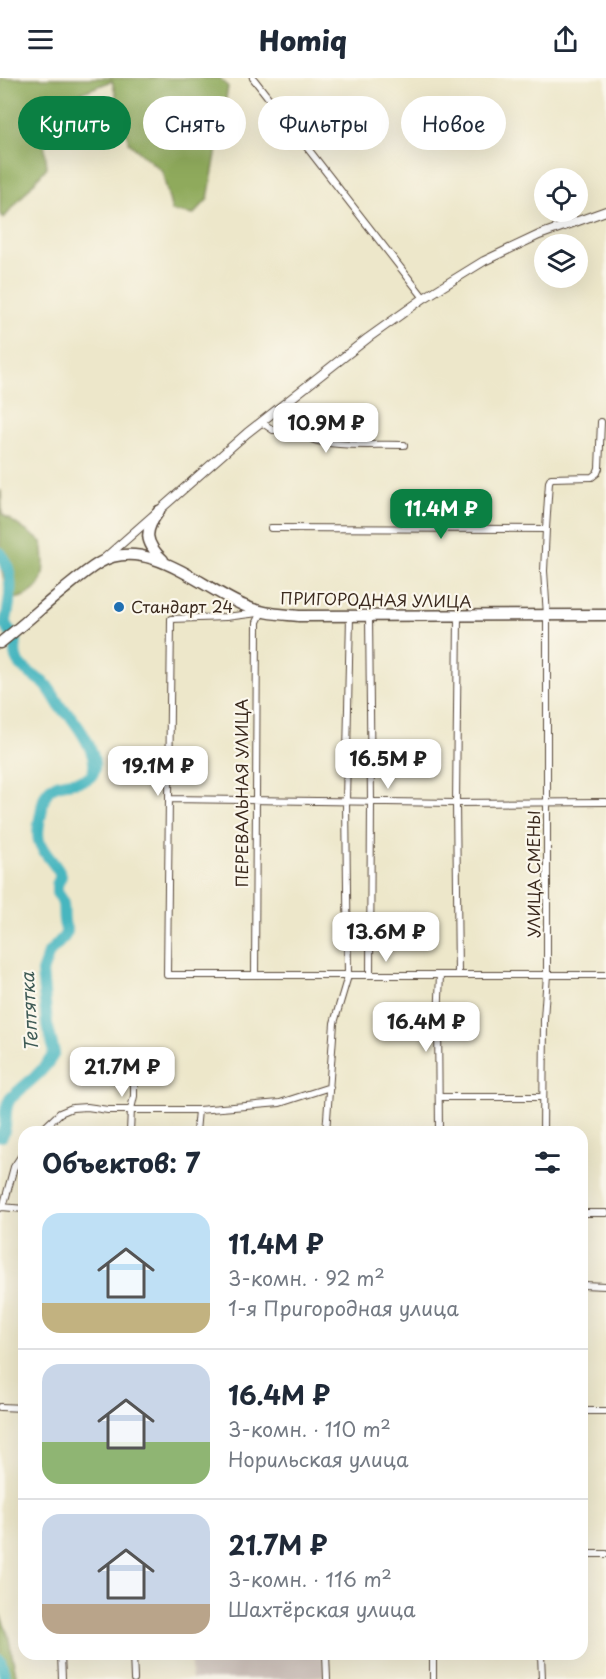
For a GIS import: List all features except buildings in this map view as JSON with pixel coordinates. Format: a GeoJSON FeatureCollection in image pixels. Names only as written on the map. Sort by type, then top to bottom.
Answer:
{"type":"FeatureCollection","features":[{"type":"Feature","properties":{"kind":"highway"},"geometry":{"type":"LineString","coordinates":[[159,511],[148,531],[149,542],[154,552],[168,564]]}},
{"type":"Feature","properties":{"kind":"highway","name":"ПРИГОРОДНАЯ УЛИЦА"},"geometry":{"type":"LineString","coordinates":[[0,643],[101,561],[132,554],[148,556],[168,564],[232,600],[262,612],[299,616],[606,615]]}},
{"type":"Feature","properties":{"kind":"street"},"geometry":{"type":"LineString","coordinates":[[253,78],[424,298]]}},
{"type":"Feature","properties":{"kind":"street"},"geometry":{"type":"LineString","coordinates":[[101,561],[261,422],[368,338],[424,298],[484,261],[539,235],[606,211]]}},
{"type":"Feature","properties":{"kind":"street"},"geometry":{"type":"LineString","coordinates":[[261,422],[273,430],[287,428],[298,430],[318,441],[342,444],[404,445]]}},
{"type":"Feature","properties":{"kind":"street","name":"УЛИЦА СМЕНЫ"},"geometry":{"type":"LineString","coordinates":[[543,1126],[548,802],[547,616],[544,570],[549,482],[555,477],[592,477],[597,473],[601,422]]}},
{"type":"Feature","properties":{"kind":"street"},"geometry":{"type":"LineString","coordinates":[[271,528],[546,529]]}},
{"type":"Feature","properties":{"kind":"street"},"geometry":{"type":"LineString","coordinates":[[262,612],[226,617],[171,619],[167,975],[606,975]]}},
{"type":"Feature","properties":{"kind":"street","name":"ПЕРЕВАЛЬНАЯ УЛИЦА"},"geometry":{"type":"LineString","coordinates":[[255,975],[257,622],[262,612]]}},
{"type":"Feature","properties":{"kind":"street"},"geometry":{"type":"LineString","coordinates":[[327,1126],[334,1023],[348,976],[346,801],[350,616]]}},
{"type":"Feature","properties":{"kind":"street"},"geometry":{"type":"LineString","coordinates":[[369,616],[370,975]]}},
{"type":"Feature","properties":{"kind":"street"},"geometry":{"type":"LineString","coordinates":[[458,616],[456,802],[458,974]]}},
{"type":"Feature","properties":{"kind":"street"},"geometry":{"type":"LineString","coordinates":[[170,799],[606,802]]}},
{"type":"Feature","properties":{"kind":"street"},"geometry":{"type":"LineString","coordinates":[[439,1126],[440,975]]}},
{"type":"Feature","properties":{"kind":"street"},"geometry":{"type":"LineString","coordinates":[[130,1126],[134,1096],[134,1063]]}},
{"type":"Feature","properties":{"kind":"street"},"geometry":{"type":"LineString","coordinates":[[46,1126],[60,1113],[72,1108],[198,1110],[272,1104],[330,1087]]}},
{"type":"Feature","properties":{"kind":"street"},"geometry":{"type":"LineString","coordinates":[[439,1097],[543,1097]]}},
{"type":"Feature","properties":{"kind":"street"},"geometry":{"type":"LineString","coordinates":[[197,1126],[198,1110]]}},
{"type":"Feature","properties":{"kind":"street"},"geometry":{"type":"LineString","coordinates":[[18,1161],[1,1208],[18,1209]]}},
{"type":"Feature","properties":{"kind":"street"},"geometry":{"type":"LineString","coordinates":[[588,1214],[606,1213]]}},
{"type":"Feature","properties":{"kind":"street"},"geometry":{"type":"LineString","coordinates":[[588,1285],[606,1286]]}},
{"type":"Feature","properties":{"kind":"street"},"geometry":{"type":"LineString","coordinates":[[0,1407],[18,1408]]}},
{"type":"Feature","properties":{"kind":"street"},"geometry":{"type":"LineString","coordinates":[[588,1411],[606,1411]]}},
{"type":"Feature","properties":{"kind":"street"},"geometry":{"type":"LineString","coordinates":[[588,1554],[606,1554]]}},
{"type":"Feature","properties":{"kind":"street"},"geometry":{"type":"LineString","coordinates":[[60,1660],[62,1679]]}},
{"type":"Feature","properties":{"kind":"street"},"geometry":{"type":"LineString","coordinates":[[133,1660],[134,1679]]}},
{"type":"Feature","properties":{"kind":"street"},"geometry":{"type":"LineString","coordinates":[[326,1660],[327,1679]]}},
{"type":"Feature","properties":{"kind":"street"},"geometry":{"type":"LineString","coordinates":[[432,1679],[433,1660]]}},
{"type":"Feature","properties":{"kind":"street"},"geometry":{"type":"LineString","coordinates":[[541,1660],[542,1679]]}},
{"type":"Feature","properties":{"kind":"shaded area"},"geometry":{"type":"Polygon","coordinates":[[[190,1660],[323,1660],[324,1676],[284,1679],[192,1679],[190,1660]]]}},
{"type":"Feature","properties":{"kind":"green space"},"geometry":{"type":"Polygon","coordinates":[[[0,78],[220,78],[228,87],[226,96],[143,96],[143,150],[217,150],[208,199],[193,215],[172,211],[162,171],[131,145],[131,96],[116,96],[112,81],[72,96],[18,96],[18,150],[45,150],[47,167],[4,218],[0,214],[0,78]]]}},
{"type":"Feature","properties":{"kind":"green space"},"geometry":{"type":"Polygon","coordinates":[[[0,490],[2,514],[42,542],[44,563],[41,581],[37,588],[21,597],[9,600],[0,563],[0,490]]]}},
{"type":"Feature","properties":{"kind":"green space"},"geometry":{"type":"Polygon","coordinates":[[[0,1614],[8,1634],[17,1679],[0,1679],[0,1614]]]}},
{"type":"Feature","properties":{"kind":"waterway","name":"Тептятка"},"geometry":{"type":"LineString","coordinates":[[0,553],[10,578],[10,597],[5,625],[16,640],[16,659],[46,685],[61,708],[71,717],[91,749],[94,761],[91,776],[86,780],[56,785],[48,791],[43,804],[38,828],[39,841],[61,876],[57,885],[57,893],[61,897],[67,931],[49,953],[42,972],[47,1024],[54,1053],[39,1072],[10,1099],[6,1108],[4,1131],[0,1136]]}},
{"type":"Feature","properties":{"kind":"waterway","name":"Тептятка"},"geometry":{"type":"LineString","coordinates":[[0,1660],[6,1679]]}},
{"type":"Feature","properties":{"kind":"place","name":"Стандарт 24"},"geometry":{"type":"Point","coordinates":[119,607]}}]}
